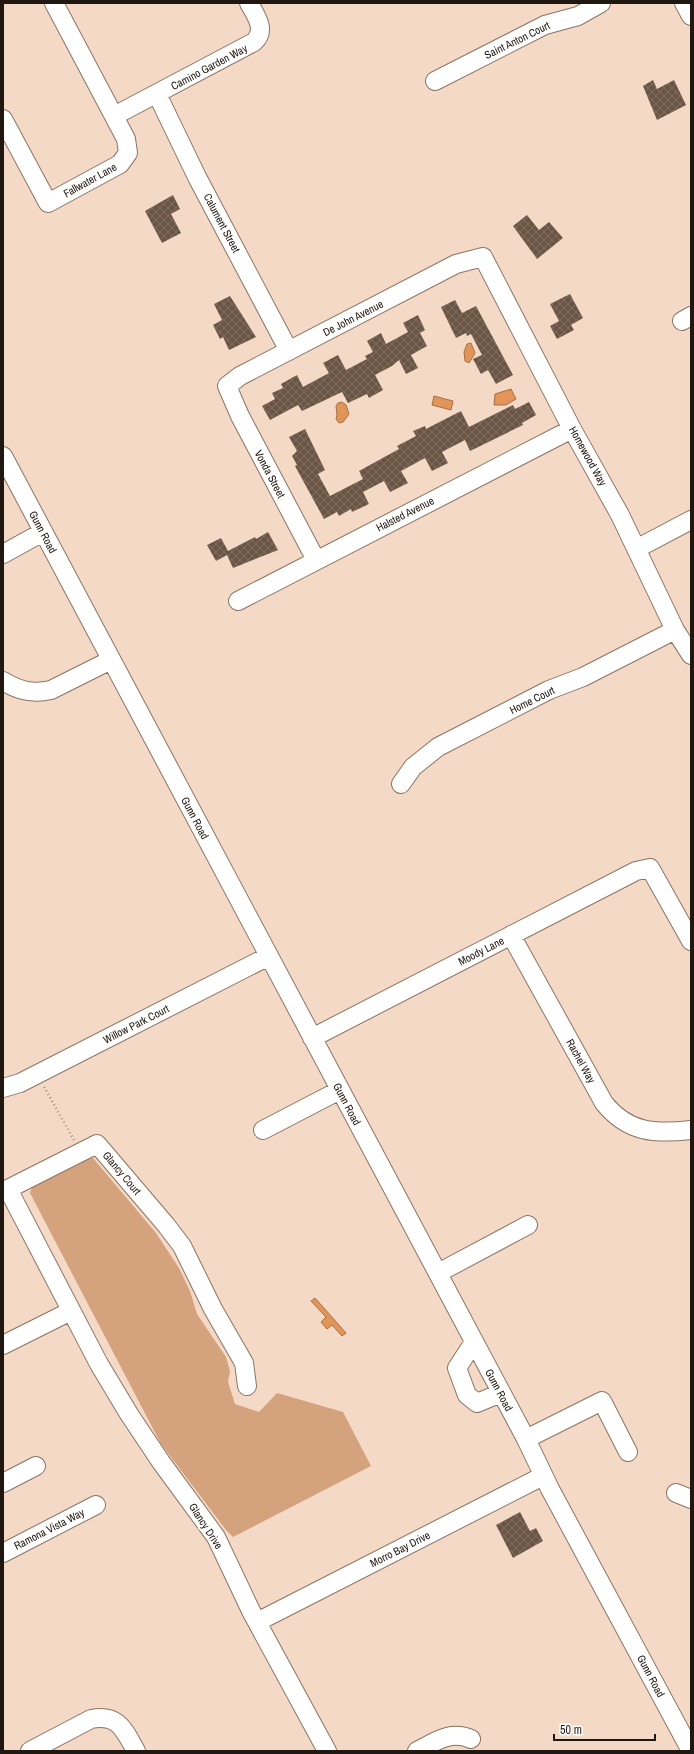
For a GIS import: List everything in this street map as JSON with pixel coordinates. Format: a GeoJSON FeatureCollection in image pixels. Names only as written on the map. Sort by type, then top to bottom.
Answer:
{"type":"FeatureCollection","features":[{"type":"Feature","properties":{"kind":"street","name":"Fallwater Lane"},"geometry":{"type":"LineString","coordinates":[[3,119],[48,203],[120,164],[126,158],[128,145],[54,3]]}},
{"type":"Feature","properties":{"kind":"street","name":"Camino Garden Way"},"geometry":{"type":"LineString","coordinates":[[151,97],[248,46],[259,38],[260,27],[249,3]]}},
{"type":"Feature","properties":{"kind":"street","name":"Saint Anton Court"},"geometry":{"type":"LineString","coordinates":[[435,81],[546,25],[578,16],[601,3]]}},
{"type":"Feature","properties":{"kind":"street"},"geometry":{"type":"LineString","coordinates":[[114,116],[151,97]]}},
{"type":"Feature","properties":{"kind":"street","name":"Calument Street"},"geometry":{"type":"LineString","coordinates":[[151,97],[197,177],[290,351]]}},
{"type":"Feature","properties":{"kind":"street","name":"De John Avenue"},"geometry":{"type":"LineString","coordinates":[[227,386],[240,376],[456,264],[483,257]]}},
{"type":"Feature","properties":{"kind":"street","name":"Homewood Way"},"geometry":{"type":"LineString","coordinates":[[483,257],[572,428],[620,515],[675,630],[691,655]]}},
{"type":"Feature","properties":{"kind":"street","name":"Vonda Street"},"geometry":{"type":"LineString","coordinates":[[227,386],[240,416],[316,560]]}},
{"type":"Feature","properties":{"kind":"street","name":"Halsted Avenue"},"geometry":{"type":"LineString","coordinates":[[238,601],[572,428]]}},
{"type":"Feature","properties":{"kind":"street","name":"Gunn Road"},"geometry":{"type":"LineString","coordinates":[[3,456],[691,1751]]}},
{"type":"Feature","properties":{"kind":"street"},"geometry":{"type":"LineString","coordinates":[[636,549],[691,520]]}},
{"type":"Feature","properties":{"kind":"street"},"geometry":{"type":"LineString","coordinates":[[3,554],[43,532]]}},
{"type":"Feature","properties":{"kind":"street","name":"Home Court"},"geometry":{"type":"LineString","coordinates":[[401,784],[413,767],[438,748],[549,690],[583,677],[675,630]]}},
{"type":"Feature","properties":{"kind":"street"},"geometry":{"type":"LineString","coordinates":[[3,681],[26,692],[41,692],[51,690],[111,660]]}},
{"type":"Feature","properties":{"kind":"street","name":"Moody Lane"},"geometry":{"type":"LineString","coordinates":[[312,1038],[636,871],[650,868],[691,941]]}},
{"type":"Feature","properties":{"kind":"street","name":"Rachel Way"},"geometry":{"type":"LineString","coordinates":[[511,935],[604,1103],[610,1110],[624,1122],[641,1129],[660,1132],[691,1130]]}},
{"type":"Feature","properties":{"kind":"street","name":"Willow Park Court"},"geometry":{"type":"LineString","coordinates":[[3,1088],[20,1083],[269,956]]}},
{"type":"Feature","properties":{"kind":"street"},"geometry":{"type":"LineString","coordinates":[[263,1130],[340,1090]]}},
{"type":"Feature","properties":{"kind":"street","name":"Glancy Court"},"geometry":{"type":"LineString","coordinates":[[71,1311],[8,1189],[97,1144],[170,1230],[194,1269],[213,1309],[244,1363],[247,1386]]}},
{"type":"Feature","properties":{"kind":"street"},"geometry":{"type":"LineString","coordinates":[[438,1274],[528,1225]]}},
{"type":"Feature","properties":{"kind":"street"},"geometry":{"type":"LineString","coordinates":[[3,1345],[71,1311]]}},
{"type":"Feature","properties":{"kind":"street","name":"Glancy Drive"},"geometry":{"type":"LineString","coordinates":[[71,1311],[99,1364],[129,1414],[161,1462],[216,1537],[257,1622],[327,1751]]}},
{"type":"Feature","properties":{"kind":"street"},"geometry":{"type":"LineString","coordinates":[[474,1342],[457,1368],[467,1394],[477,1403],[501,1394]]}},
{"type":"Feature","properties":{"kind":"street"},"geometry":{"type":"LineString","coordinates":[[526,1439],[602,1400],[628,1452]]}},
{"type":"Feature","properties":{"kind":"street"},"geometry":{"type":"LineString","coordinates":[[3,1483],[36,1466]]}},
{"type":"Feature","properties":{"kind":"street","name":"Morro Bay Drive"},"geometry":{"type":"LineString","coordinates":[[257,1622],[544,1476]]}},
{"type":"Feature","properties":{"kind":"street","name":"Ramona Vista Way"},"geometry":{"type":"LineString","coordinates":[[3,1553],[96,1505]]}},
{"type":"Feature","properties":{"kind":"street"},"geometry":{"type":"LineString","coordinates":[[30,1751],[91,1719],[101,1717],[115,1721],[123,1727],[136,1751]]}},
{"type":"Feature","properties":{"kind":"street"},"geometry":{"type":"LineString","coordinates":[[417,1751],[445,1737],[454,1735],[471,1739]]}},
{"type":"Feature","properties":{"kind":"path"},"geometry":{"type":"LineString","coordinates":[[37,1074],[81,1152]]}},
{"type":"Feature","properties":{"kind":"shaded area"},"geometry":{"type":"Polygon","coordinates":[[[471,343],[475,353],[469,363],[465,361],[464,352],[467,344],[471,343]]]}},
{"type":"Feature","properties":{"kind":"shaded area"},"geometry":{"type":"Polygon","coordinates":[[[511,389],[516,399],[506,405],[494,405],[495,394],[511,389]]]}},
{"type":"Feature","properties":{"kind":"shaded area"},"geometry":{"type":"Polygon","coordinates":[[[434,396],[453,401],[451,410],[432,405],[434,396]]]}},
{"type":"Feature","properties":{"kind":"shaded area"},"geometry":{"type":"Polygon","coordinates":[[[342,402],[346,405],[349,414],[343,422],[339,423],[336,419],[336,406],[338,403],[342,402]]]}},
{"type":"Feature","properties":{"kind":"shaded area"},"geometry":{"type":"Polygon","coordinates":[[[93,1158],[156,1233],[179,1268],[190,1291],[197,1314],[226,1357],[230,1371],[228,1382],[235,1404],[259,1412],[277,1393],[343,1412],[371,1466],[233,1537],[226,1530],[161,1444],[30,1193],[32,1187],[76,1161],[93,1158]]]}},
{"type":"Feature","properties":{"kind":"shaded area"},"geometry":{"type":"Polygon","coordinates":[[[315,1298],[346,1333],[342,1336],[332,1325],[327,1329],[321,1322],[326,1317],[311,1301],[315,1298]]]}},
{"type":"Feature","properties":{"kind":"building"},"geometry":{"type":"Polygon","coordinates":[[[653,80],[657,89],[674,80],[686,105],[657,120],[643,86],[653,80]]]}},
{"type":"Feature","properties":{"kind":"building"},"geometry":{"type":"Polygon","coordinates":[[[173,195],[180,209],[171,214],[181,233],[162,243],[145,211],[173,195]]]}},
{"type":"Feature","properties":{"kind":"building"},"geometry":{"type":"Polygon","coordinates":[[[527,215],[539,230],[549,222],[563,238],[537,259],[513,226],[527,215]]]}},
{"type":"Feature","properties":{"kind":"building"},"geometry":{"type":"Polygon","coordinates":[[[570,294],[583,318],[571,325],[574,330],[557,339],[550,326],[559,321],[550,304],[570,294]]]}},
{"type":"Feature","properties":{"kind":"building"},"geometry":{"type":"Polygon","coordinates":[[[230,296],[256,337],[229,350],[223,337],[220,339],[213,325],[222,320],[214,304],[230,296]]]}},
{"type":"Feature","properties":{"kind":"building"},"geometry":{"type":"Polygon","coordinates":[[[455,300],[462,313],[476,306],[513,375],[496,384],[488,370],[481,374],[473,359],[482,355],[471,334],[467,336],[466,333],[456,338],[441,307],[455,300]]]}},
{"type":"Feature","properties":{"kind":"building"},"geometry":{"type":"Polygon","coordinates":[[[418,315],[425,330],[420,333],[427,346],[411,355],[418,368],[406,374],[399,360],[392,366],[375,375],[383,390],[369,398],[367,394],[348,403],[342,392],[302,411],[298,405],[270,420],[262,406],[275,399],[272,393],[283,388],[281,384],[297,375],[303,387],[329,373],[323,363],[338,355],[346,370],[367,359],[365,356],[373,352],[367,341],[381,333],[386,344],[408,332],[403,323],[418,315]]]}},
{"type":"Feature","properties":{"kind":"building"},"geometry":{"type":"Polygon","coordinates":[[[529,402],[536,415],[522,423],[523,425],[470,451],[465,440],[442,452],[448,463],[432,471],[425,458],[401,471],[408,483],[390,492],[384,481],[363,492],[369,504],[352,512],[351,509],[339,516],[337,512],[324,519],[295,466],[297,465],[292,456],[297,451],[289,437],[305,429],[325,470],[318,474],[330,496],[363,479],[359,471],[399,449],[397,446],[416,436],[413,431],[425,426],[426,429],[461,411],[469,427],[513,405],[515,409],[529,402]]]}},
{"type":"Feature","properties":{"kind":"building"},"geometry":{"type":"Polygon","coordinates":[[[268,532],[278,550],[233,568],[227,555],[216,561],[207,545],[221,538],[228,551],[268,532]]]}},
{"type":"Feature","properties":{"kind":"building"},"geometry":{"type":"Polygon","coordinates":[[[520,1512],[530,1531],[536,1528],[543,1541],[513,1558],[496,1525],[520,1512]]]}}]}
